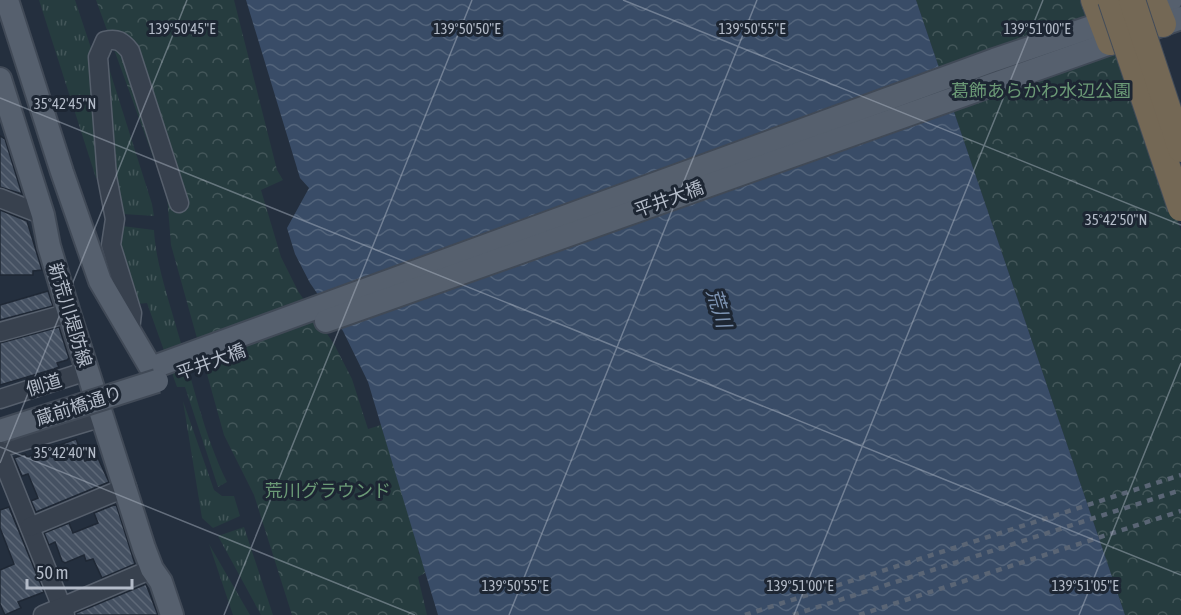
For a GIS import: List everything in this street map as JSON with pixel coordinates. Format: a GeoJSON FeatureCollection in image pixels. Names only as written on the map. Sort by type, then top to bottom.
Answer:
{"type":"FeatureCollection","features":[{"type":"Feature","properties":{"kind":"highway"},"geometry":{"type":"LineString","coordinates":[[1159,8],[1181,149]]}},
{"type":"Feature","properties":{"kind":"highway"},"geometry":{"type":"LineString","coordinates":[[1104,16],[1181,208]]}},
{"type":"Feature","properties":{"kind":"main road","name":"新荒川堤防線"},"geometry":{"type":"LineString","coordinates":[[7,0],[62,172],[100,281],[154,374]]}},
{"type":"Feature","properties":{"kind":"main road","name":"平井大橋"},"geometry":{"type":"LineString","coordinates":[[154,374],[1104,16],[1159,8]]}},
{"type":"Feature","properties":{"kind":"main road","name":"新荒川堤防線"},"geometry":{"type":"LineString","coordinates":[[0,79],[43,215],[49,246],[87,371],[127,487],[152,569],[161,582],[172,615]]}},
{"type":"Feature","properties":{"kind":"main road","name":"蔵前橋通り"},"geometry":{"type":"LineString","coordinates":[[0,415],[154,374]]}},
{"type":"Feature","properties":{"kind":"main road","name":"蔵前橋通り"},"geometry":{"type":"LineString","coordinates":[[0,430],[154,374]]}},
{"type":"Feature","properties":{"kind":"street"},"geometry":{"type":"LineString","coordinates":[[130,330],[132,313],[111,245],[115,219],[107,177],[98,57],[105,41],[114,38],[123,42],[130,51],[179,203]]}},
{"type":"Feature","properties":{"kind":"street"},"geometry":{"type":"LineString","coordinates":[[0,198],[43,215]]}},
{"type":"Feature","properties":{"kind":"street"},"geometry":{"type":"LineString","coordinates":[[0,332],[69,314]]}},
{"type":"Feature","properties":{"kind":"street","name":"側道"},"geometry":{"type":"LineString","coordinates":[[0,399],[87,371]]}},
{"type":"Feature","properties":{"kind":"street"},"geometry":{"type":"LineString","coordinates":[[0,448],[102,417]]}},
{"type":"Feature","properties":{"kind":"street"},"geometry":{"type":"LineString","coordinates":[[0,453],[8,499],[30,527],[64,611]]}},
{"type":"Feature","properties":{"kind":"street"},"geometry":{"type":"LineString","coordinates":[[30,527],[127,487]]}},
{"type":"Feature","properties":{"kind":"street"},"geometry":{"type":"LineString","coordinates":[[43,615],[64,611],[152,569]]}},
{"type":"Feature","properties":{"kind":"green space"},"geometry":{"type":"Polygon","coordinates":[[[39,0],[75,0],[93,54],[102,176],[96,178],[39,0]]]}},
{"type":"Feature","properties":{"kind":"green space","name":"荒川グラウンド"},"geometry":{"type":"Polygon","coordinates":[[[96,0],[234,0],[277,170],[283,180],[261,190],[281,257],[298,291],[334,344],[352,379],[368,429],[381,425],[420,550],[418,553],[422,557],[425,573],[418,577],[427,615],[292,615],[254,495],[224,435],[171,245],[167,195],[96,0]]]}},
{"type":"Feature","properties":{"kind":"green space","name":"葛飾あらかわ水辺公園"},"geometry":{"type":"Polygon","coordinates":[[[916,0],[1104,0],[1181,231],[1181,615],[1125,615],[916,0]]]}},
{"type":"Feature","properties":{"kind":"green space"},"geometry":{"type":"Polygon","coordinates":[[[107,62],[154,216],[123,214],[112,175],[107,62]]]}},
{"type":"Feature","properties":{"kind":"green space"},"geometry":{"type":"Polygon","coordinates":[[[122,226],[154,230],[163,282],[200,409],[227,482],[218,487],[185,387],[177,387],[147,303],[137,304],[120,253],[122,226]]]}},
{"type":"Feature","properties":{"kind":"green space"},"geometry":{"type":"Polygon","coordinates":[[[183,401],[214,490],[222,496],[234,496],[240,516],[213,528],[202,518],[183,401]]]}},
{"type":"Feature","properties":{"kind":"green space"},"geometry":{"type":"Polygon","coordinates":[[[244,527],[273,615],[261,615],[218,536],[244,527]]]}},
{"type":"Feature","properties":{"kind":"green space"},"geometry":{"type":"Polygon","coordinates":[[[209,544],[250,615],[233,615],[209,544]]]}},
{"type":"Feature","properties":{"kind":"water","name":"荒川"},"geometry":{"type":"Polygon","coordinates":[[[246,0],[916,0],[1125,615],[438,615],[368,382],[343,331],[310,283],[295,254],[287,228],[309,188],[300,178],[246,0]]]}},
{"type":"Feature","properties":{"kind":"building"},"geometry":{"type":"Polygon","coordinates":[[[0,136],[5,139],[22,194],[0,187],[0,136]]]}},
{"type":"Feature","properties":{"kind":"building"},"geometry":{"type":"Polygon","coordinates":[[[0,210],[27,221],[42,270],[33,271],[33,275],[0,275],[0,210]]]}},
{"type":"Feature","properties":{"kind":"building"},"geometry":{"type":"Polygon","coordinates":[[[48,291],[53,306],[0,320],[0,305],[48,291]]]}},
{"type":"Feature","properties":{"kind":"building"},"geometry":{"type":"Polygon","coordinates":[[[59,327],[69,358],[67,360],[57,363],[59,367],[54,369],[0,385],[0,343],[59,327]]]}},
{"type":"Feature","properties":{"kind":"building"},"geometry":{"type":"Polygon","coordinates":[[[76,439],[85,461],[97,456],[109,482],[36,512],[31,501],[38,498],[28,474],[22,476],[14,458],[25,454],[27,457],[76,439]]]}},
{"type":"Feature","properties":{"kind":"building"},"geometry":{"type":"Polygon","coordinates":[[[116,504],[135,564],[102,578],[93,559],[86,561],[84,555],[65,563],[62,561],[55,542],[49,545],[44,533],[69,523],[73,533],[98,523],[94,513],[116,504]]]}},
{"type":"Feature","properties":{"kind":"building"},"geometry":{"type":"Polygon","coordinates":[[[9,507],[44,592],[18,602],[21,608],[5,615],[0,604],[0,570],[14,564],[0,528],[0,510],[9,507]]]}},
{"type":"Feature","properties":{"kind":"building"},"geometry":{"type":"Polygon","coordinates":[[[146,584],[158,615],[76,615],[76,613],[146,584]]]}},
{"type":"Feature","properties":{"kind":"railway"},"geometry":{"type":"LineString","coordinates":[[745,615],[1181,475]]}},
{"type":"Feature","properties":{"kind":"railway"},"geometry":{"type":"LineString","coordinates":[[793,615],[1181,490]]}},
{"type":"Feature","properties":{"kind":"railway"},"geometry":{"type":"LineString","coordinates":[[859,615],[1181,511]]}}]}
